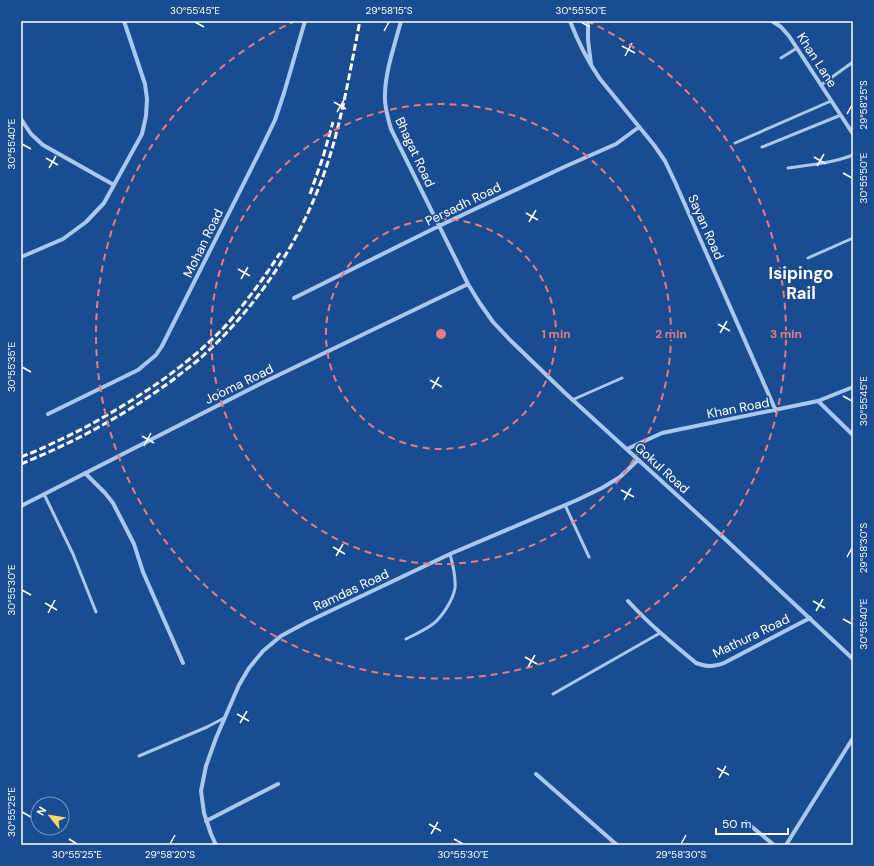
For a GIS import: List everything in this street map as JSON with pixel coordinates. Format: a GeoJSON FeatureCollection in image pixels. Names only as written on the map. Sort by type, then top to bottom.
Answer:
{"type":"FeatureCollection","features":[{"type":"Feature","properties":{"kind":"street"},"geometry":{"type":"LineString","coordinates":[[21,257],[63,239],[86,222],[104,203],[142,134],[146,116],[147,99],[145,84],[124,21]]}},
{"type":"Feature","properties":{"kind":"street","name":"Mohan Road"},"geometry":{"type":"LineString","coordinates":[[48,414],[138,370],[156,355],[162,346],[275,120],[305,21]]}},
{"type":"Feature","properties":{"kind":"street","name":"Bhagat Road"},"geometry":{"type":"LineString","coordinates":[[401,21],[387,78],[384,96],[386,110],[391,128],[468,284]]}},
{"type":"Feature","properties":{"kind":"street","name":"Sayan Road"},"geometry":{"type":"LineString","coordinates":[[570,21],[580,46],[592,68],[640,127],[665,161],[676,182],[776,411]]}},
{"type":"Feature","properties":{"kind":"street","name":"Sayan Road"},"geometry":{"type":"LineString","coordinates":[[588,21],[588,40],[592,68]]}},
{"type":"Feature","properties":{"kind":"street","name":"Khan Lane"},"geometry":{"type":"LineString","coordinates":[[772,21],[781,27],[798,48],[853,134]]}},
{"type":"Feature","properties":{"kind":"street"},"geometry":{"type":"LineString","coordinates":[[21,119],[31,134],[43,145],[114,185]]}},
{"type":"Feature","properties":{"kind":"street","name":"Persadh Road"},"geometry":{"type":"LineString","coordinates":[[294,298],[439,226],[616,144],[640,127]]}},
{"type":"Feature","properties":{"kind":"street","name":"Gokul Road"},"geometry":{"type":"LineString","coordinates":[[468,284],[493,322],[510,340],[572,400],[725,539],[853,659]]}},
{"type":"Feature","properties":{"kind":"street","name":"Jooma Road"},"geometry":{"type":"LineString","coordinates":[[21,506],[264,382],[468,284]]}},
{"type":"Feature","properties":{"kind":"street","name":"Khan Road"},"geometry":{"type":"LineString","coordinates":[[627,449],[662,433],[776,411],[818,401],[853,387]]}},
{"type":"Feature","properties":{"kind":"street"},"geometry":{"type":"LineString","coordinates":[[818,401],[853,435]]}},
{"type":"Feature","properties":{"kind":"street","name":"Ramdas Road"},"geometry":{"type":"LineString","coordinates":[[216,845],[206,821],[201,791],[206,766],[224,718],[239,685],[249,668],[263,651],[281,636],[306,622],[450,554],[602,488],[620,477],[638,460]]}},
{"type":"Feature","properties":{"kind":"street"},"geometry":{"type":"LineString","coordinates":[[85,473],[113,503],[134,544],[143,572],[183,663]]}},
{"type":"Feature","properties":{"kind":"street","name":"Mathura Road"},"geometry":{"type":"LineString","coordinates":[[628,601],[660,633],[696,663],[710,667],[724,663],[810,618]]}},
{"type":"Feature","properties":{"kind":"street"},"geometry":{"type":"LineString","coordinates":[[786,845],[853,738]]}},
{"type":"Feature","properties":{"kind":"street"},"geometry":{"type":"LineString","coordinates":[[536,774],[617,845]]}},
{"type":"Feature","properties":{"kind":"street"},"geometry":{"type":"LineString","coordinates":[[206,821],[278,784]]}},
{"type":"Feature","properties":{"kind":"street"},"geometry":{"type":"LineString","coordinates":[[746,822],[774,845]]}},
{"type":"Feature","properties":{"kind":"lane"},"geometry":{"type":"LineString","coordinates":[[781,58],[798,48]]}},
{"type":"Feature","properties":{"kind":"lane"},"geometry":{"type":"LineString","coordinates":[[821,85],[853,62]]}},
{"type":"Feature","properties":{"kind":"lane"},"geometry":{"type":"LineString","coordinates":[[736,143],[831,100]]}},
{"type":"Feature","properties":{"kind":"lane"},"geometry":{"type":"LineString","coordinates":[[762,147],[840,115]]}},
{"type":"Feature","properties":{"kind":"lane"},"geometry":{"type":"LineString","coordinates":[[788,168],[836,160],[853,155]]}},
{"type":"Feature","properties":{"kind":"lane"},"geometry":{"type":"LineString","coordinates":[[808,258],[853,238]]}},
{"type":"Feature","properties":{"kind":"lane"},"geometry":{"type":"LineString","coordinates":[[572,400],[622,378]]}},
{"type":"Feature","properties":{"kind":"lane"},"geometry":{"type":"LineString","coordinates":[[44,494],[73,554],[96,612]]}},
{"type":"Feature","properties":{"kind":"lane"},"geometry":{"type":"LineString","coordinates":[[565,505],[588,557]]}},
{"type":"Feature","properties":{"kind":"lane"},"geometry":{"type":"LineString","coordinates":[[406,639],[432,624],[442,614],[450,601],[455,588],[450,554]]}},
{"type":"Feature","properties":{"kind":"lane"},"geometry":{"type":"LineString","coordinates":[[553,694],[660,633]]}},
{"type":"Feature","properties":{"kind":"lane"},"geometry":{"type":"LineString","coordinates":[[139,756],[207,727],[224,718]]}},
{"type":"Feature","properties":{"kind":"railway"},"geometry":{"type":"LineString","coordinates":[[21,464],[81,437],[156,392],[195,363],[227,333],[262,290],[278,268],[292,244],[305,219],[326,168],[341,114],[360,21]]}},
{"type":"Feature","properties":{"kind":"railway"},"geometry":{"type":"LineString","coordinates":[[310,194],[333,122]]}},
{"type":"Feature","properties":{"kind":"railway"},"geometry":{"type":"LineString","coordinates":[[21,457],[84,428],[104,417],[143,393],[180,367],[197,353],[230,321],[256,288],[280,253]]}},
{"type":"Feature","properties":{"kind":"district","name":"Isipingo Rail"},"geometry":{"type":"Point","coordinates":[801,283]}}]}
